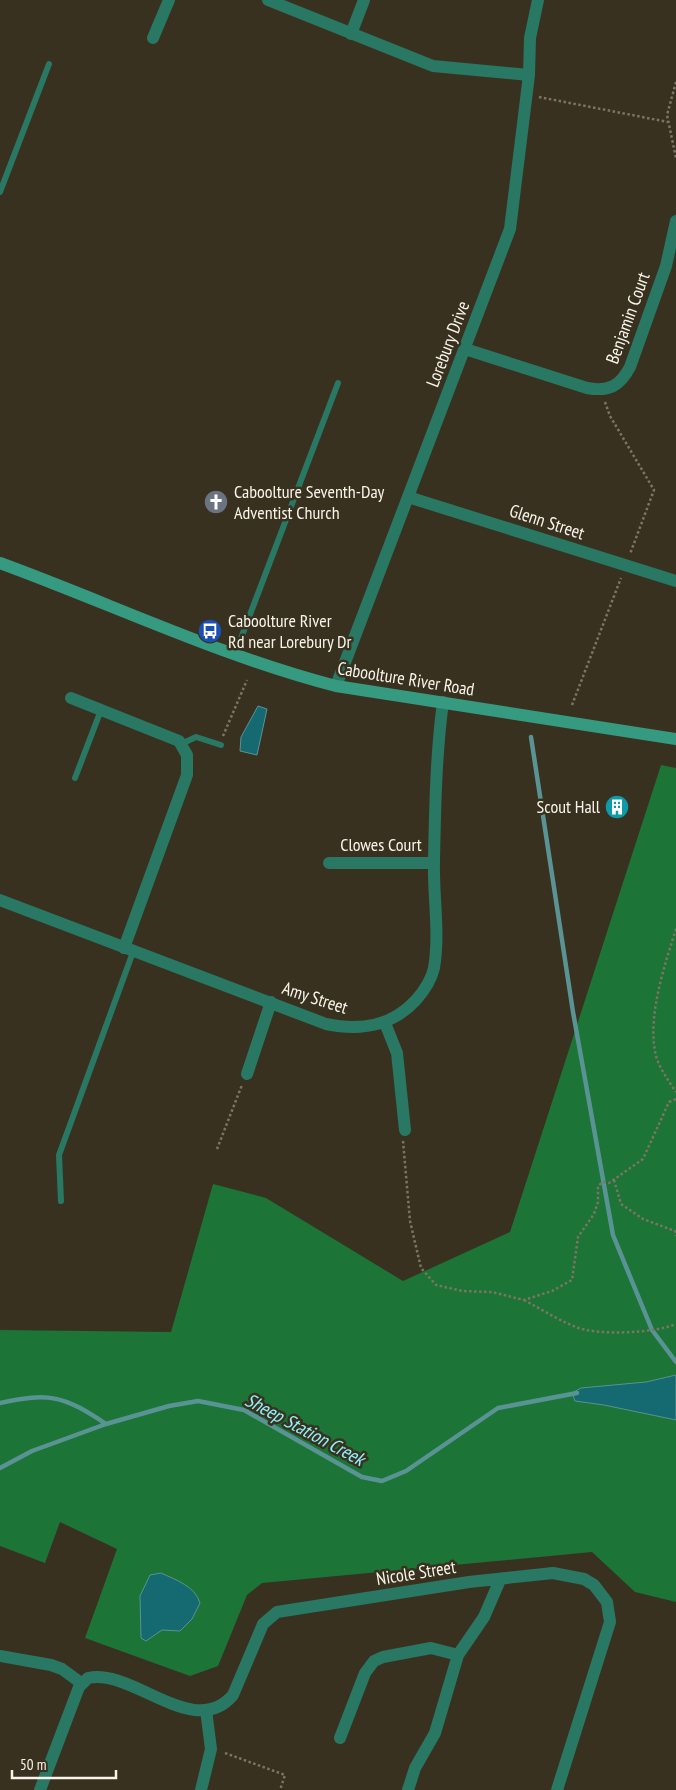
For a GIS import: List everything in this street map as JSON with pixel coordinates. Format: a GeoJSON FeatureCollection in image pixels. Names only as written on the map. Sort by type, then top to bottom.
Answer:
{"type":"FeatureCollection","features":[{"type":"Feature","properties":{"kind":"main road","name":"Caboolture River Road"},"geometry":{"type":"LineString","coordinates":[[0,563],[234,656],[289,674],[336,686],[676,739]]}},
{"type":"Feature","properties":{"kind":"street"},"geometry":{"type":"LineString","coordinates":[[153,38],[169,0]]}},
{"type":"Feature","properties":{"kind":"street"},"geometry":{"type":"LineString","coordinates":[[268,0],[433,66],[529,75]]}},
{"type":"Feature","properties":{"kind":"street"},"geometry":{"type":"LineString","coordinates":[[351,34],[364,0]]}},
{"type":"Feature","properties":{"kind":"street","name":"Lorebury Drive"},"geometry":{"type":"LineString","coordinates":[[336,686],[510,229],[529,75],[530,38],[538,0]]}},
{"type":"Feature","properties":{"kind":"street","name":"Benjamin Court"},"geometry":{"type":"LineString","coordinates":[[601,391],[614,388],[623,380],[630,367],[666,266],[676,221]]}},
{"type":"Feature","properties":{"kind":"street"},"geometry":{"type":"LineString","coordinates":[[465,349],[601,391]]}},
{"type":"Feature","properties":{"kind":"street","name":"Glenn Street"},"geometry":{"type":"LineString","coordinates":[[408,496],[676,581]]}},
{"type":"Feature","properties":{"kind":"street"},"geometry":{"type":"LineString","coordinates":[[71,698],[179,741],[187,755],[187,775],[129,950]]}},
{"type":"Feature","properties":{"kind":"street","name":"Amy Street"},"geometry":{"type":"LineString","coordinates":[[0,900],[129,950],[341,1027],[371,1026],[385,1023],[398,1017],[426,989],[433,970],[437,944],[434,863],[443,702]]}},
{"type":"Feature","properties":{"kind":"street","name":"Clowes Court"},"geometry":{"type":"LineString","coordinates":[[329,863],[434,863]]}},
{"type":"Feature","properties":{"kind":"street"},"geometry":{"type":"LineString","coordinates":[[247,1074],[270,1002]]}},
{"type":"Feature","properties":{"kind":"street"},"geometry":{"type":"LineString","coordinates":[[385,1023],[397,1053],[405,1130]]}},
{"type":"Feature","properties":{"kind":"street","name":"Nicole Street"},"geometry":{"type":"LineString","coordinates":[[206,1710],[224,1704],[233,1695],[263,1624],[277,1612],[553,1573],[570,1576],[594,1585],[607,1602],[610,1622],[557,1790]]}},
{"type":"Feature","properties":{"kind":"street"},"geometry":{"type":"LineString","coordinates":[[408,1790],[415,1768],[435,1733],[458,1655],[484,1617],[500,1580]]}},
{"type":"Feature","properties":{"kind":"street"},"geometry":{"type":"LineString","coordinates":[[340,1738],[365,1672],[374,1661],[383,1657],[431,1648],[458,1655]]}},
{"type":"Feature","properties":{"kind":"street"},"geometry":{"type":"LineString","coordinates":[[0,1656],[51,1665],[84,1680],[108,1678],[189,1709],[206,1710],[211,1749],[201,1790]]}},
{"type":"Feature","properties":{"kind":"street"},"geometry":{"type":"LineString","coordinates":[[40,1790],[84,1680]]}},
{"type":"Feature","properties":{"kind":"lane"},"geometry":{"type":"LineString","coordinates":[[0,192],[49,64]]}},
{"type":"Feature","properties":{"kind":"lane"},"geometry":{"type":"LineString","coordinates":[[234,656],[338,383]]}},
{"type":"Feature","properties":{"kind":"lane"},"geometry":{"type":"LineString","coordinates":[[75,778],[101,710]]}},
{"type":"Feature","properties":{"kind":"lane"},"geometry":{"type":"LineString","coordinates":[[181,744],[196,737],[221,745]]}},
{"type":"Feature","properties":{"kind":"lane"},"geometry":{"type":"LineString","coordinates":[[61,1200],[59,1155],[129,950]]}},
{"type":"Feature","properties":{"kind":"path"},"geometry":{"type":"LineString","coordinates":[[676,82],[667,115],[676,158]]}},
{"type":"Feature","properties":{"kind":"path"},"geometry":{"type":"LineString","coordinates":[[526,95],[668,122]]}},
{"type":"Feature","properties":{"kind":"path"},"geometry":{"type":"LineString","coordinates":[[572,705],[654,490],[610,416],[601,391]]}},
{"type":"Feature","properties":{"kind":"path"},"geometry":{"type":"LineString","coordinates":[[213,743],[216,737],[224,736],[246,680]]}},
{"type":"Feature","properties":{"kind":"path"},"geometry":{"type":"LineString","coordinates":[[676,929],[658,989],[655,1041],[655,1051],[658,1060],[666,1078],[676,1092]]}},
{"type":"Feature","properties":{"kind":"path"},"geometry":{"type":"LineString","coordinates":[[217,1149],[247,1074]]}},
{"type":"Feature","properties":{"kind":"path"},"geometry":{"type":"LineString","coordinates":[[524,1300],[552,1291],[572,1280],[578,1237],[594,1214],[598,1202],[598,1186],[614,1180],[643,1159],[669,1102],[676,1099]]}},
{"type":"Feature","properties":{"kind":"path"},"geometry":{"type":"LineString","coordinates":[[405,1130],[402,1149],[410,1221],[421,1268],[436,1285],[462,1291],[492,1292],[524,1300],[578,1328],[627,1333],[665,1329],[676,1324]]}},
{"type":"Feature","properties":{"kind":"path"},"geometry":{"type":"LineString","coordinates":[[614,1180],[621,1204],[643,1219],[675,1230],[676,1236]]}},
{"type":"Feature","properties":{"kind":"path"},"geometry":{"type":"LineString","coordinates":[[225,1753],[285,1776],[280,1790]]}},
{"type":"Feature","properties":{"kind":"green space"},"geometry":{"type":"Polygon","coordinates":[[[661,765],[676,768],[676,1602],[635,1592],[592,1552],[262,1583],[247,1595],[218,1666],[190,1676],[85,1638],[117,1549],[60,1522],[45,1563],[0,1546],[0,1330],[171,1332],[213,1184],[266,1198],[403,1281],[510,1232],[661,765]]]}},
{"type":"Feature","properties":{"kind":"water"},"geometry":{"type":"Polygon","coordinates":[[[258,706],[267,709],[257,755],[240,751],[241,737],[258,706]]]}},
{"type":"Feature","properties":{"kind":"water"},"geometry":{"type":"Polygon","coordinates":[[[676,1375],[676,1420],[575,1401],[572,1393],[581,1388],[646,1382],[676,1375]]]}},
{"type":"Feature","properties":{"kind":"water"},"geometry":{"type":"Polygon","coordinates":[[[161,1573],[189,1588],[198,1597],[200,1603],[192,1619],[180,1631],[162,1630],[146,1641],[141,1638],[140,1596],[150,1575],[161,1573]]]}},
{"type":"Feature","properties":{"kind":"waterway"},"geometry":{"type":"LineString","coordinates":[[531,737],[573,1012],[613,1235],[652,1330],[676,1362]]}},
{"type":"Feature","properties":{"kind":"waterway","name":"Sheep Station Creek"},"geometry":{"type":"LineString","coordinates":[[0,1468],[32,1451],[106,1424],[169,1406],[198,1401],[244,1410],[362,1477],[382,1481],[406,1471],[498,1408],[577,1393]]}},
{"type":"Feature","properties":{"kind":"waterway"},"geometry":{"type":"LineString","coordinates":[[0,1403],[44,1397],[56,1399],[79,1407],[106,1424]]}},
{"type":"Feature","properties":{"kind":"place","name":"Caboolture Seventh-Day Adventist Church"},"geometry":{"type":"Point","coordinates":[216,502]}},
{"type":"Feature","properties":{"kind":"place","name":"Caboolture River Rd near Lorebury Dr"},"geometry":{"type":"Point","coordinates":[210,631]}},
{"type":"Feature","properties":{"kind":"place","name":"Scout Hall"},"geometry":{"type":"Point","coordinates":[617,807]}}]}
